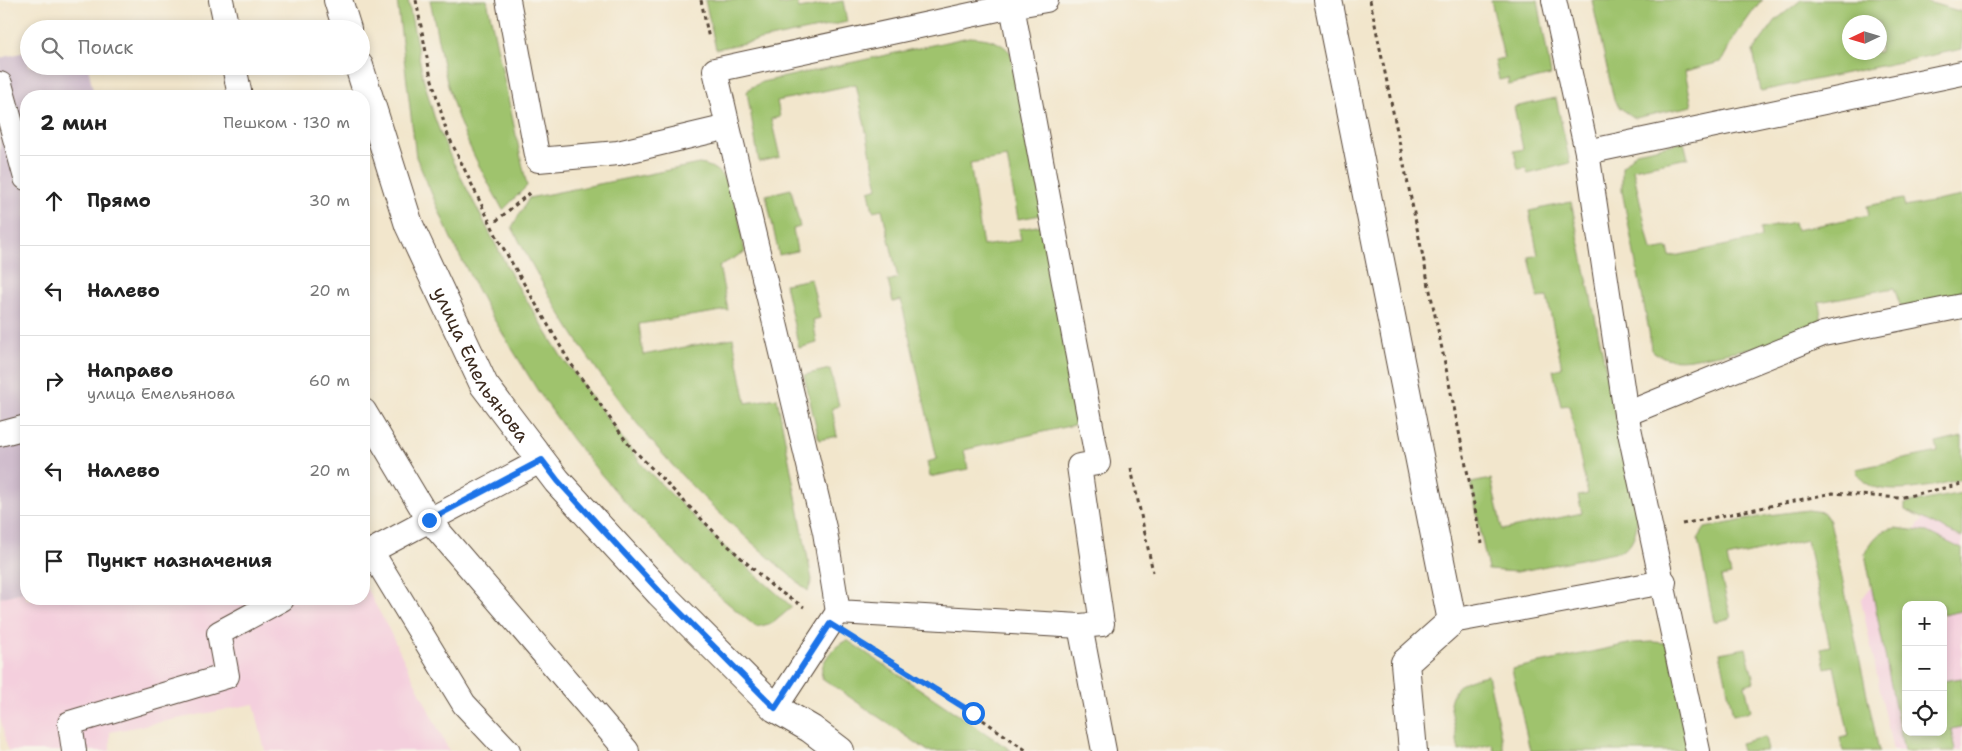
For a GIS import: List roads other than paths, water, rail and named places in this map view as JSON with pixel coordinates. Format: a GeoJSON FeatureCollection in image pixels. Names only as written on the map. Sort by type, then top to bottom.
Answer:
{"type":"FeatureCollection","features":[{"type":"Feature","properties":{"kind":"main road"},"geometry":{"type":"LineString","coordinates":[[338,0],[344,20]]}},
{"type":"Feature","properties":{"kind":"main road"},"geometry":{"type":"LineString","coordinates":[[1328,0],[1452,621],[1405,662],[1414,751]]}},
{"type":"Feature","properties":{"kind":"main road","name":"улица Емельянова"},"geometry":{"type":"LineString","coordinates":[[362,75],[367,90]]}},
{"type":"Feature","properties":{"kind":"main road","name":"улица Емельянова"},"geometry":{"type":"LineString","coordinates":[[370,101],[409,224],[484,385],[558,481],[660,592],[775,708],[811,730],[840,751]]}},
{"type":"Feature","properties":{"kind":"lane"},"geometry":{"type":"LineString","coordinates":[[221,0],[225,20]]}},
{"type":"Feature","properties":{"kind":"lane"},"geometry":{"type":"LineString","coordinates":[[508,0],[538,160],[618,153],[728,126]]}},
{"type":"Feature","properties":{"kind":"lane"},"geometry":{"type":"LineString","coordinates":[[775,708],[834,618],[825,532],[715,70],[1046,0]]}},
{"type":"Feature","properties":{"kind":"lane"},"geometry":{"type":"LineString","coordinates":[[1554,0],[1587,152],[1626,414],[1664,582],[1698,751]]}},
{"type":"Feature","properties":{"kind":"lane"},"geometry":{"type":"LineString","coordinates":[[834,618],[1080,626],[1102,624],[1079,466],[1098,463],[1012,6]]}},
{"type":"Feature","properties":{"kind":"lane"},"geometry":{"type":"LineString","coordinates":[[1587,152],[1962,73]]}},
{"type":"Feature","properties":{"kind":"lane"},"geometry":{"type":"LineString","coordinates":[[236,75],[239,90]]}},
{"type":"Feature","properties":{"kind":"lane"},"geometry":{"type":"LineString","coordinates":[[0,84],[20,156]]}},
{"type":"Feature","properties":{"kind":"lane"},"geometry":{"type":"LineString","coordinates":[[1626,414],[1823,334],[1962,306]]}},
{"type":"Feature","properties":{"kind":"lane"},"geometry":{"type":"LineString","coordinates":[[370,421],[429,520],[627,751]]}},
{"type":"Feature","properties":{"kind":"lane"},"geometry":{"type":"LineString","coordinates":[[0,434],[20,429]]}},
{"type":"Feature","properties":{"kind":"lane"},"geometry":{"type":"LineString","coordinates":[[370,552],[542,460]]}},
{"type":"Feature","properties":{"kind":"lane"},"geometry":{"type":"LineString","coordinates":[[370,556],[464,704],[508,751]]}},
{"type":"Feature","properties":{"kind":"lane"},"geometry":{"type":"LineString","coordinates":[[1452,621],[1664,582]]}},
{"type":"Feature","properties":{"kind":"lane"},"geometry":{"type":"LineString","coordinates":[[74,751],[70,724],[227,676],[219,632],[271,605]]}},
{"type":"Feature","properties":{"kind":"lane"},"geometry":{"type":"LineString","coordinates":[[1080,626],[1104,751]]}}]}
